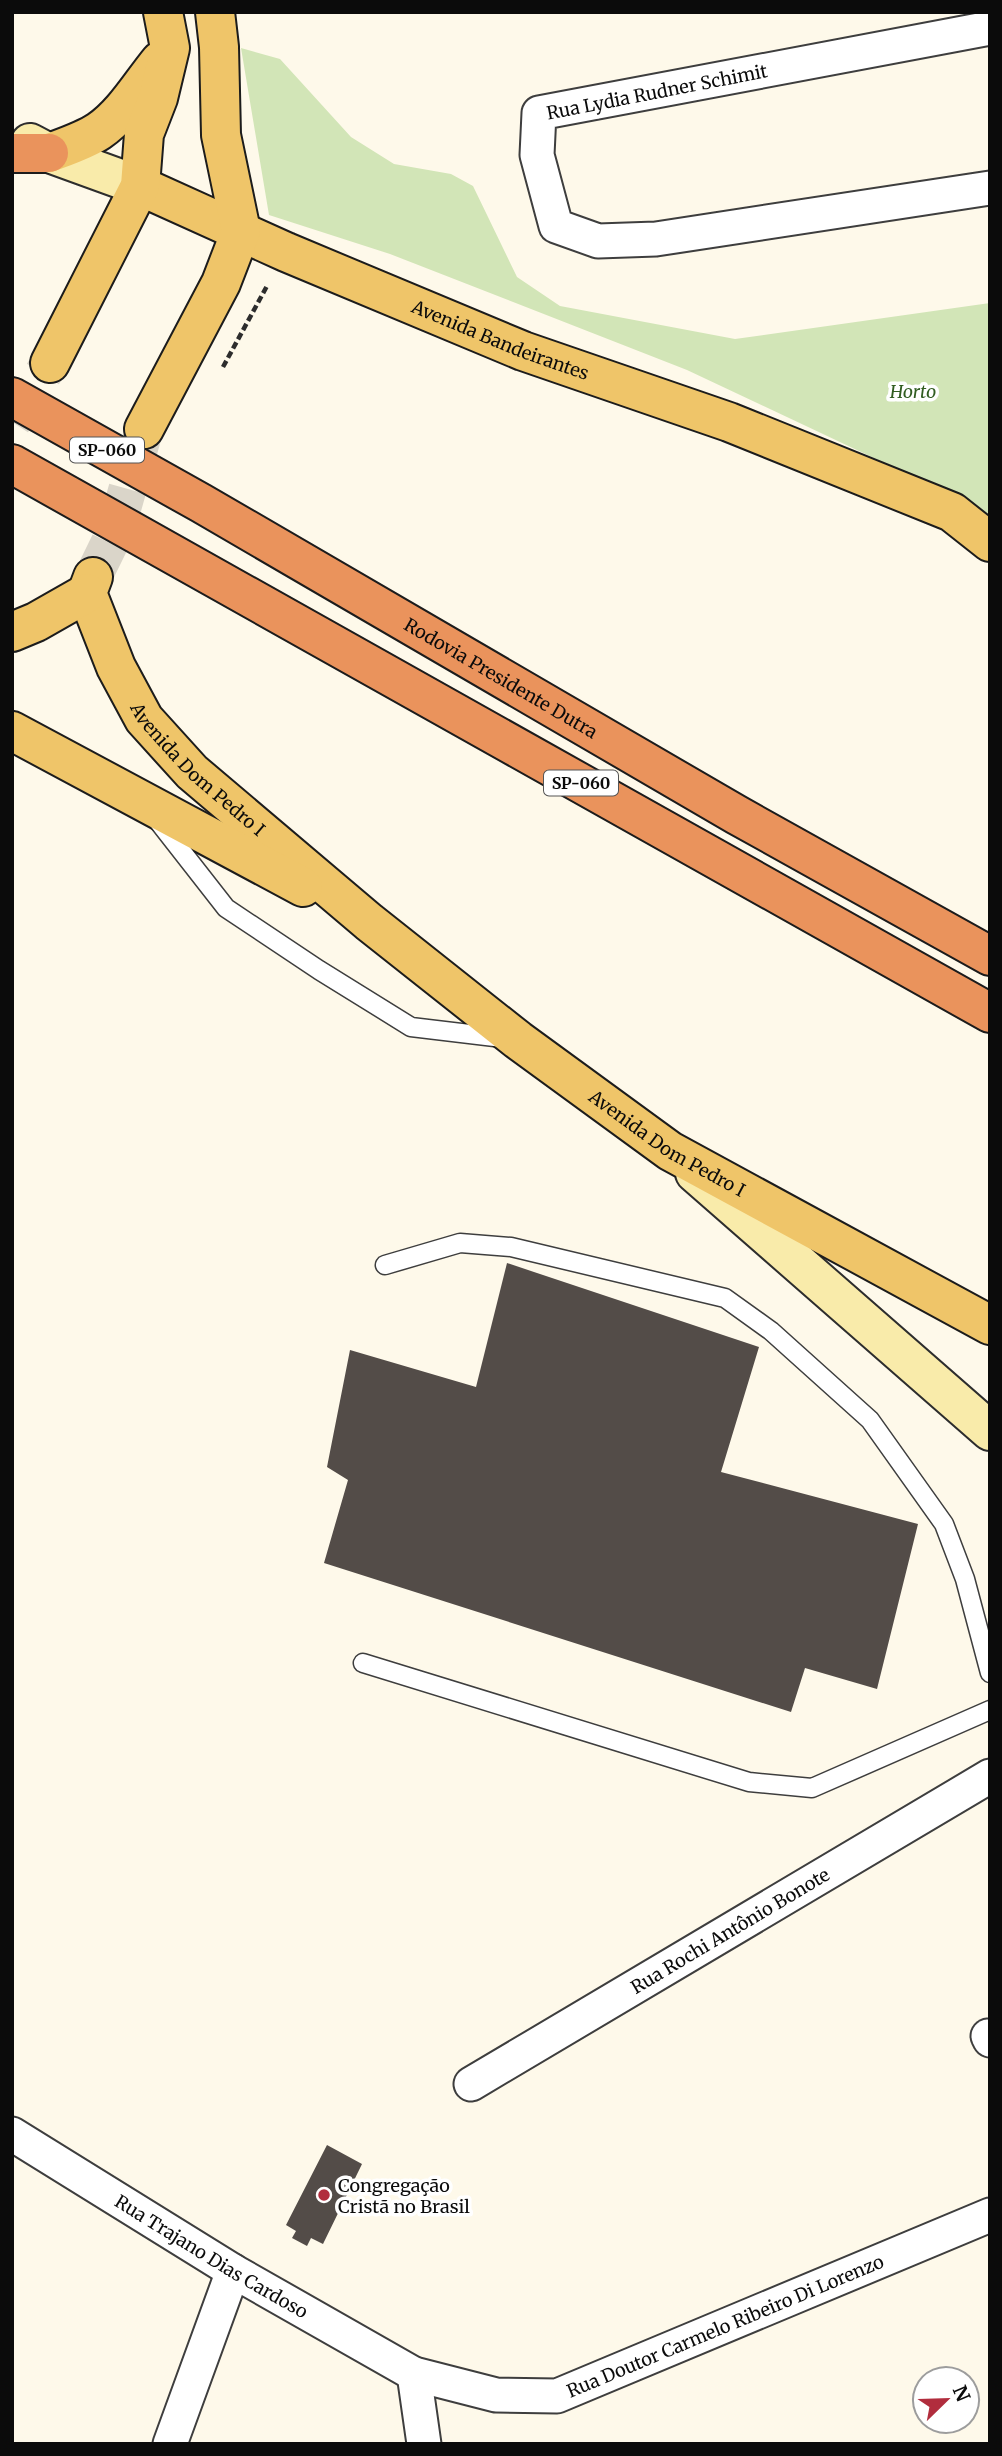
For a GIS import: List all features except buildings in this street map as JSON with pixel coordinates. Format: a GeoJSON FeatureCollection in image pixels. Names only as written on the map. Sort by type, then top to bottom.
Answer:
{"type":"FeatureCollection","features":[{"type":"Feature","properties":{"kind":"highway","name":"Rodovia Presidente Dutra"},"geometry":{"type":"LineString","coordinates":[[12,397],[201,503],[737,816],[990,956]]}},
{"type":"Feature","properties":{"kind":"highway","name":"SP-060"},"geometry":{"type":"LineString","coordinates":[[12,464],[990,1013]]}},
{"type":"Feature","properties":{"kind":"main road"},"geometry":{"type":"LineString","coordinates":[[144,429],[221,283],[242,231],[221,135],[219,47],[215,12]]}},
{"type":"Feature","properties":{"kind":"main road"},"geometry":{"type":"LineString","coordinates":[[30,153],[86,138],[101,130],[118,113],[166,30]]}},
{"type":"Feature","properties":{"kind":"main road"},"geometry":{"type":"LineString","coordinates":[[50,363],[140,186],[144,134],[158,98],[166,30]]}},
{"type":"Feature","properties":{"kind":"main road","name":"Avenida Bandeirantes"},"geometry":{"type":"LineString","coordinates":[[12,134],[30,153],[140,186],[318,266],[523,351],[729,422],[952,512],[990,542]]}},
{"type":"Feature","properties":{"kind":"main road","name":"Avenida Dom Pedro I"},"geometry":{"type":"LineString","coordinates":[[12,632],[36,622],[90,585],[98,626],[144,719],[192,772],[369,922],[518,1040],[670,1151],[990,1325]]}},
{"type":"Feature","properties":{"kind":"main road","name":"Avenida Dom Pedro I"},"geometry":{"type":"LineString","coordinates":[[12,731],[369,922]]}},
{"type":"Feature","properties":{"kind":"main road"},"geometry":{"type":"LineString","coordinates":[[670,1151],[990,1431]]}},
{"type":"Feature","properties":{"kind":"street","name":"Rua Lydia Rudner Schimit"},"geometry":{"type":"LineString","coordinates":[[990,28],[539,113],[537,155],[556,226],[598,242],[656,239],[990,188]]}},
{"type":"Feature","properties":{"kind":"street","name":"Rua Rochi Antônio Bonote"},"geometry":{"type":"LineString","coordinates":[[471,2084],[990,1776]]}},
{"type":"Feature","properties":{"kind":"street","name":"Rua Trajano Dias Cardoso"},"geometry":{"type":"LineString","coordinates":[[12,2134],[233,2271],[414,2374]]}},
{"type":"Feature","properties":{"kind":"street","name":"Rua Doutor Carmelo Ribeiro Di Lorenzo"},"geometry":{"type":"LineString","coordinates":[[414,2374],[496,2395],[557,2396],[990,2215]]}},
{"type":"Feature","properties":{"kind":"street"},"geometry":{"type":"LineString","coordinates":[[170,2444],[233,2271]]}},
{"type":"Feature","properties":{"kind":"street"},"geometry":{"type":"LineString","coordinates":[[414,2374],[424,2444]]}},
{"type":"Feature","properties":{"kind":"lane"},"geometry":{"type":"LineString","coordinates":[[142,802],[226,908],[319,971],[411,1027],[518,1040]]}},
{"type":"Feature","properties":{"kind":"lane"},"geometry":{"type":"LineString","coordinates":[[385,1265],[460,1243],[511,1247],[725,1298],[771,1331],[870,1420],[944,1524],[965,1579],[990,1673]]}},
{"type":"Feature","properties":{"kind":"lane"},"geometry":{"type":"LineString","coordinates":[[363,1663],[749,1782],[813,1788],[990,1710]]}},
{"type":"Feature","properties":{"kind":"green space","name":"Horto"},"geometry":{"type":"Polygon","coordinates":[[[241,48],[280,59],[351,137],[394,164],[451,174],[473,186],[517,277],[560,306],[735,339],[990,303],[990,525],[948,493],[687,370],[390,254],[269,215],[241,48]]]}},
{"type":"Feature","properties":{"kind":"tunnel"},"geometry":{"type":"LineString","coordinates":[[12,422],[50,363]]}},
{"type":"Feature","properties":{"kind":"tunnel"},"geometry":{"type":"LineString","coordinates":[[93,577],[116,530],[143,434]]}},
{"type":"Feature","properties":{"kind":"place","name":"Congregação Cristã no Brasil"},"geometry":{"type":"Point","coordinates":[324,2195]}}]}
